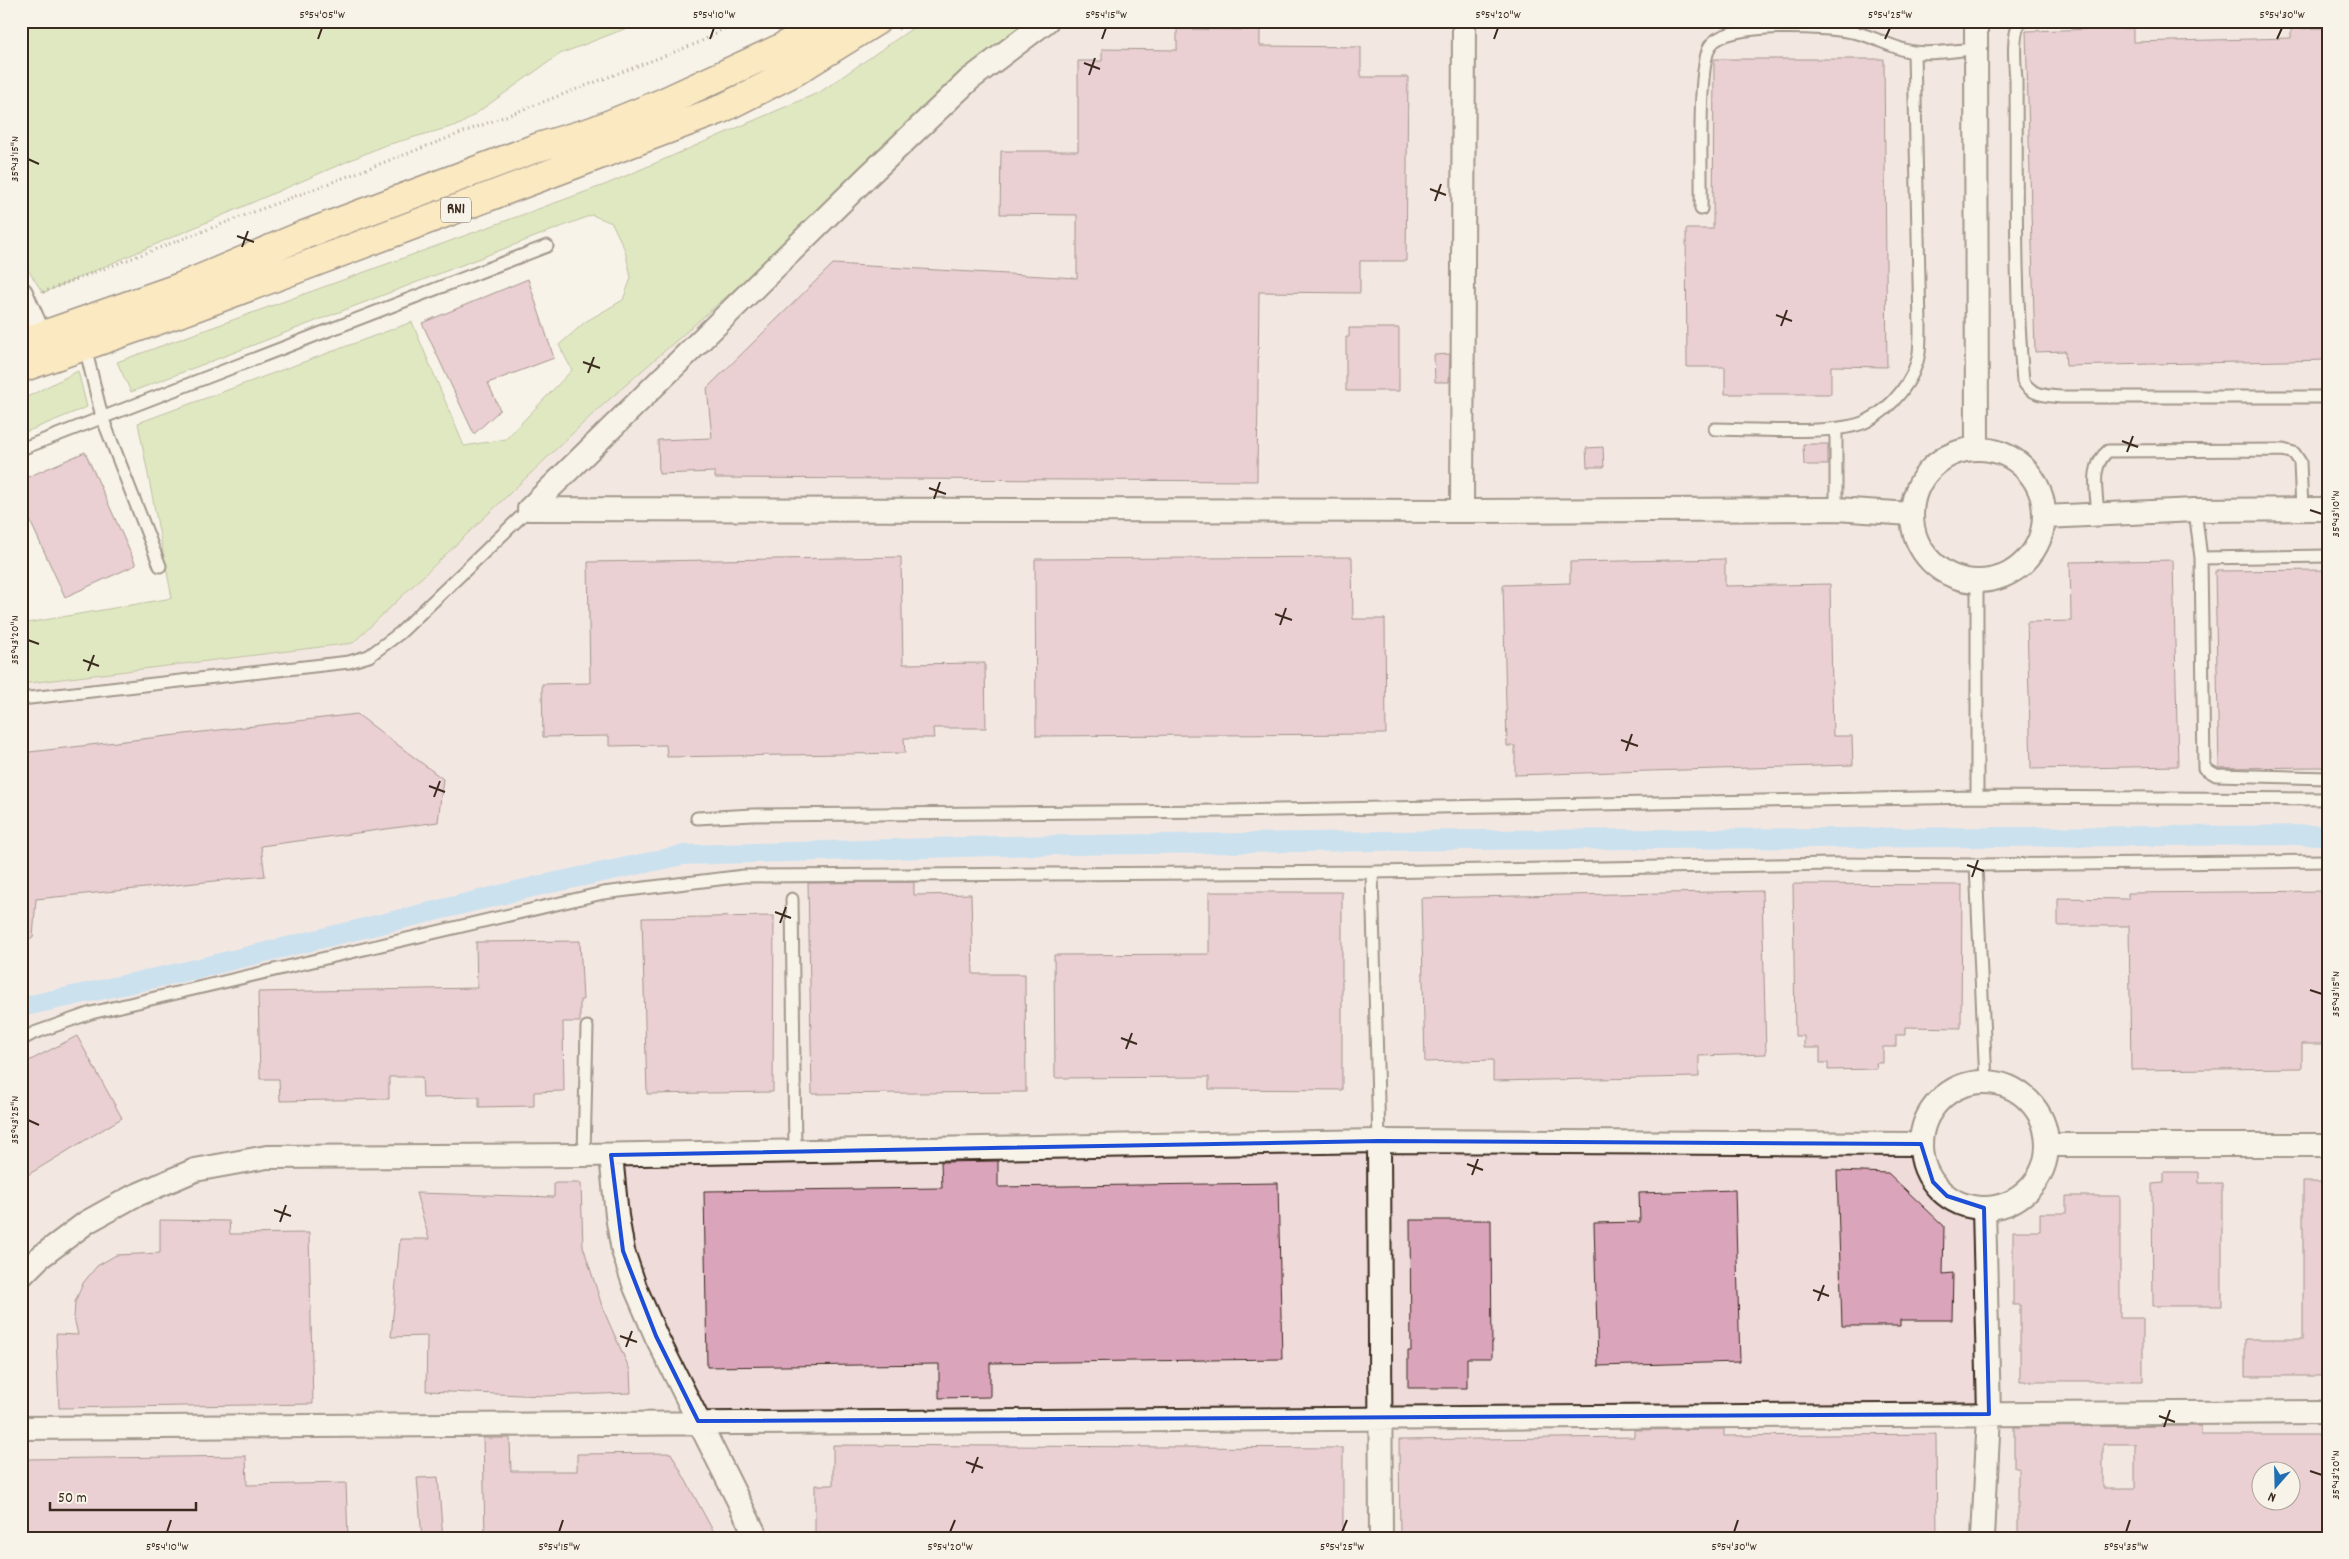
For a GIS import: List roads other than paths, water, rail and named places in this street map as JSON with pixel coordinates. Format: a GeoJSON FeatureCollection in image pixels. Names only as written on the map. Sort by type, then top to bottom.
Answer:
{"type":"FeatureCollection","features":[{"type":"Feature","properties":{"kind":"highway","name":"RN1"},"geometry":{"type":"LineString","coordinates":[[30,339],[181,288],[304,235],[538,148],[593,131],[662,103],[781,48],[825,21]]}},
{"type":"Feature","properties":{"kind":"highway","name":"RN1"},"geometry":{"type":"LineString","coordinates":[[21,368],[190,309],[719,110],[794,72],[876,21]]}},
{"type":"Feature","properties":{"kind":"street"},"geometry":{"type":"LineString","coordinates":[[529,509],[969,80],[1047,21]]}},
{"type":"Feature","properties":{"kind":"street"},"geometry":{"type":"LineString","coordinates":[[1462,511],[1464,21]]}},
{"type":"Feature","properties":{"kind":"street"},"geometry":{"type":"LineString","coordinates":[[1976,21],[1977,449]]}},
{"type":"Feature","properties":{"kind":"street"},"geometry":{"type":"LineString","coordinates":[[23,296],[30,339]]}},
{"type":"Feature","properties":{"kind":"street"},"geometry":{"type":"LineString","coordinates":[[1977,449],[1992,450],[2006,456],[2025,469],[2038,487],[2043,501],[2044,517],[2041,537],[2031,555],[2021,564],[1998,578],[1978,581],[1957,578],[1938,568],[1924,553],[1914,535],[1911,514],[1917,489],[1931,468],[1952,454],[1977,449]]}},
{"type":"Feature","properties":{"kind":"street"},"geometry":{"type":"LineString","coordinates":[[529,509],[1462,511],[1836,509],[1911,514]]}},
{"type":"Feature","properties":{"kind":"street"},"geometry":{"type":"LineString","coordinates":[[2044,517],[2195,510],[2328,509]]}},
{"type":"Feature","properties":{"kind":"street"},"geometry":{"type":"LineString","coordinates":[[1986,1082],[2005,1086],[2022,1095],[2036,1109],[2045,1126],[2048,1146],[2044,1165],[2036,1183],[2022,1196],[2004,1206],[1984,1208],[1964,1205],[1947,1196],[1933,1182],[1924,1164],[1921,1144],[1924,1125],[1934,1107],[1948,1093],[1966,1085],[1986,1082]]}},
{"type":"Feature","properties":{"kind":"street"},"geometry":{"type":"LineString","coordinates":[[21,1276],[39,1258],[87,1222],[132,1197],[195,1170],[267,1157],[310,1155],[584,1156],[1380,1141],[1921,1144]]}},
{"type":"Feature","properties":{"kind":"street"},"geometry":{"type":"LineString","coordinates":[[1380,1141],[1382,1538]]}},
{"type":"Feature","properties":{"kind":"street"},"geometry":{"type":"LineString","coordinates":[[2048,1146],[2328,1145]]}},
{"type":"Feature","properties":{"kind":"street"},"geometry":{"type":"LineString","coordinates":[[611,1155],[617,1216],[623,1251],[656,1336],[758,1538]]}},
{"type":"Feature","properties":{"kind":"street"},"geometry":{"type":"LineString","coordinates":[[1983,1538],[1989,1414],[1984,1208]]}},
{"type":"Feature","properties":{"kind":"street"},"geometry":{"type":"LineString","coordinates":[[21,1428],[698,1421],[2328,1412]]}},
{"type":"Feature","properties":{"kind":"lane"},"geometry":{"type":"LineString","coordinates":[[2022,21],[2018,24],[2015,33],[2018,315],[2022,381],[2026,387],[2042,395],[2061,397],[2328,397]]}},
{"type":"Feature","properties":{"kind":"lane"},"geometry":{"type":"LineString","coordinates":[[1702,208],[1704,76],[1711,45],[1722,36],[1752,29],[1837,30],[1857,33],[1914,52],[1975,49]]}},
{"type":"Feature","properties":{"kind":"lane"},"geometry":{"type":"LineString","coordinates":[[1715,429],[1836,430],[1867,422],[1893,401],[1905,387],[1919,353],[1920,326],[1914,52]]}},
{"type":"Feature","properties":{"kind":"lane"},"geometry":{"type":"LineString","coordinates":[[21,449],[547,246]]}},
{"type":"Feature","properties":{"kind":"lane"},"geometry":{"type":"LineString","coordinates":[[85,347],[102,417],[160,566]]}},
{"type":"Feature","properties":{"kind":"lane"},"geometry":{"type":"LineString","coordinates":[[1836,430],[1836,509]]}},
{"type":"Feature","properties":{"kind":"lane"},"geometry":{"type":"LineString","coordinates":[[2098,515],[2095,468],[2100,458],[2108,451],[2283,450],[2294,453],[2300,462],[2302,510]]}},
{"type":"Feature","properties":{"kind":"lane"},"geometry":{"type":"LineString","coordinates":[[21,699],[342,663],[369,656],[400,633],[529,509]]}},
{"type":"Feature","properties":{"kind":"lane"},"geometry":{"type":"LineString","coordinates":[[2195,510],[2201,558],[2204,768],[2216,775],[2328,778]]}},
{"type":"Feature","properties":{"kind":"lane"},"geometry":{"type":"LineString","coordinates":[[2201,558],[2328,556]]}},
{"type":"Feature","properties":{"kind":"lane"},"geometry":{"type":"LineString","coordinates":[[1978,581],[1978,798]]}},
{"type":"Feature","properties":{"kind":"lane"},"geometry":{"type":"LineString","coordinates":[[697,818],[753,815],[1226,811],[1978,798],[2328,799]]}},
{"type":"Feature","properties":{"kind":"lane"},"geometry":{"type":"LineString","coordinates":[[21,1040],[34,1033],[91,1013],[603,892],[744,876],[802,874],[1372,872],[1836,864],[1976,865],[2328,861]]}},
{"type":"Feature","properties":{"kind":"lane"},"geometry":{"type":"LineString","coordinates":[[1976,865],[1986,1082]]}},
{"type":"Feature","properties":{"kind":"lane"},"geometry":{"type":"LineString","coordinates":[[1372,872],[1380,1141]]}},
{"type":"Feature","properties":{"kind":"lane"},"geometry":{"type":"LineString","coordinates":[[792,898],[795,1152]]}},
{"type":"Feature","properties":{"kind":"lane"},"geometry":{"type":"LineString","coordinates":[[584,1156],[587,1027]]}},
{"type":"Feature","properties":{"kind":"waterway"},"geometry":{"type":"LineString","coordinates":[[21,1007],[187,971],[537,886],[683,855],[996,846],[1465,840],[2328,835]]}}]}
